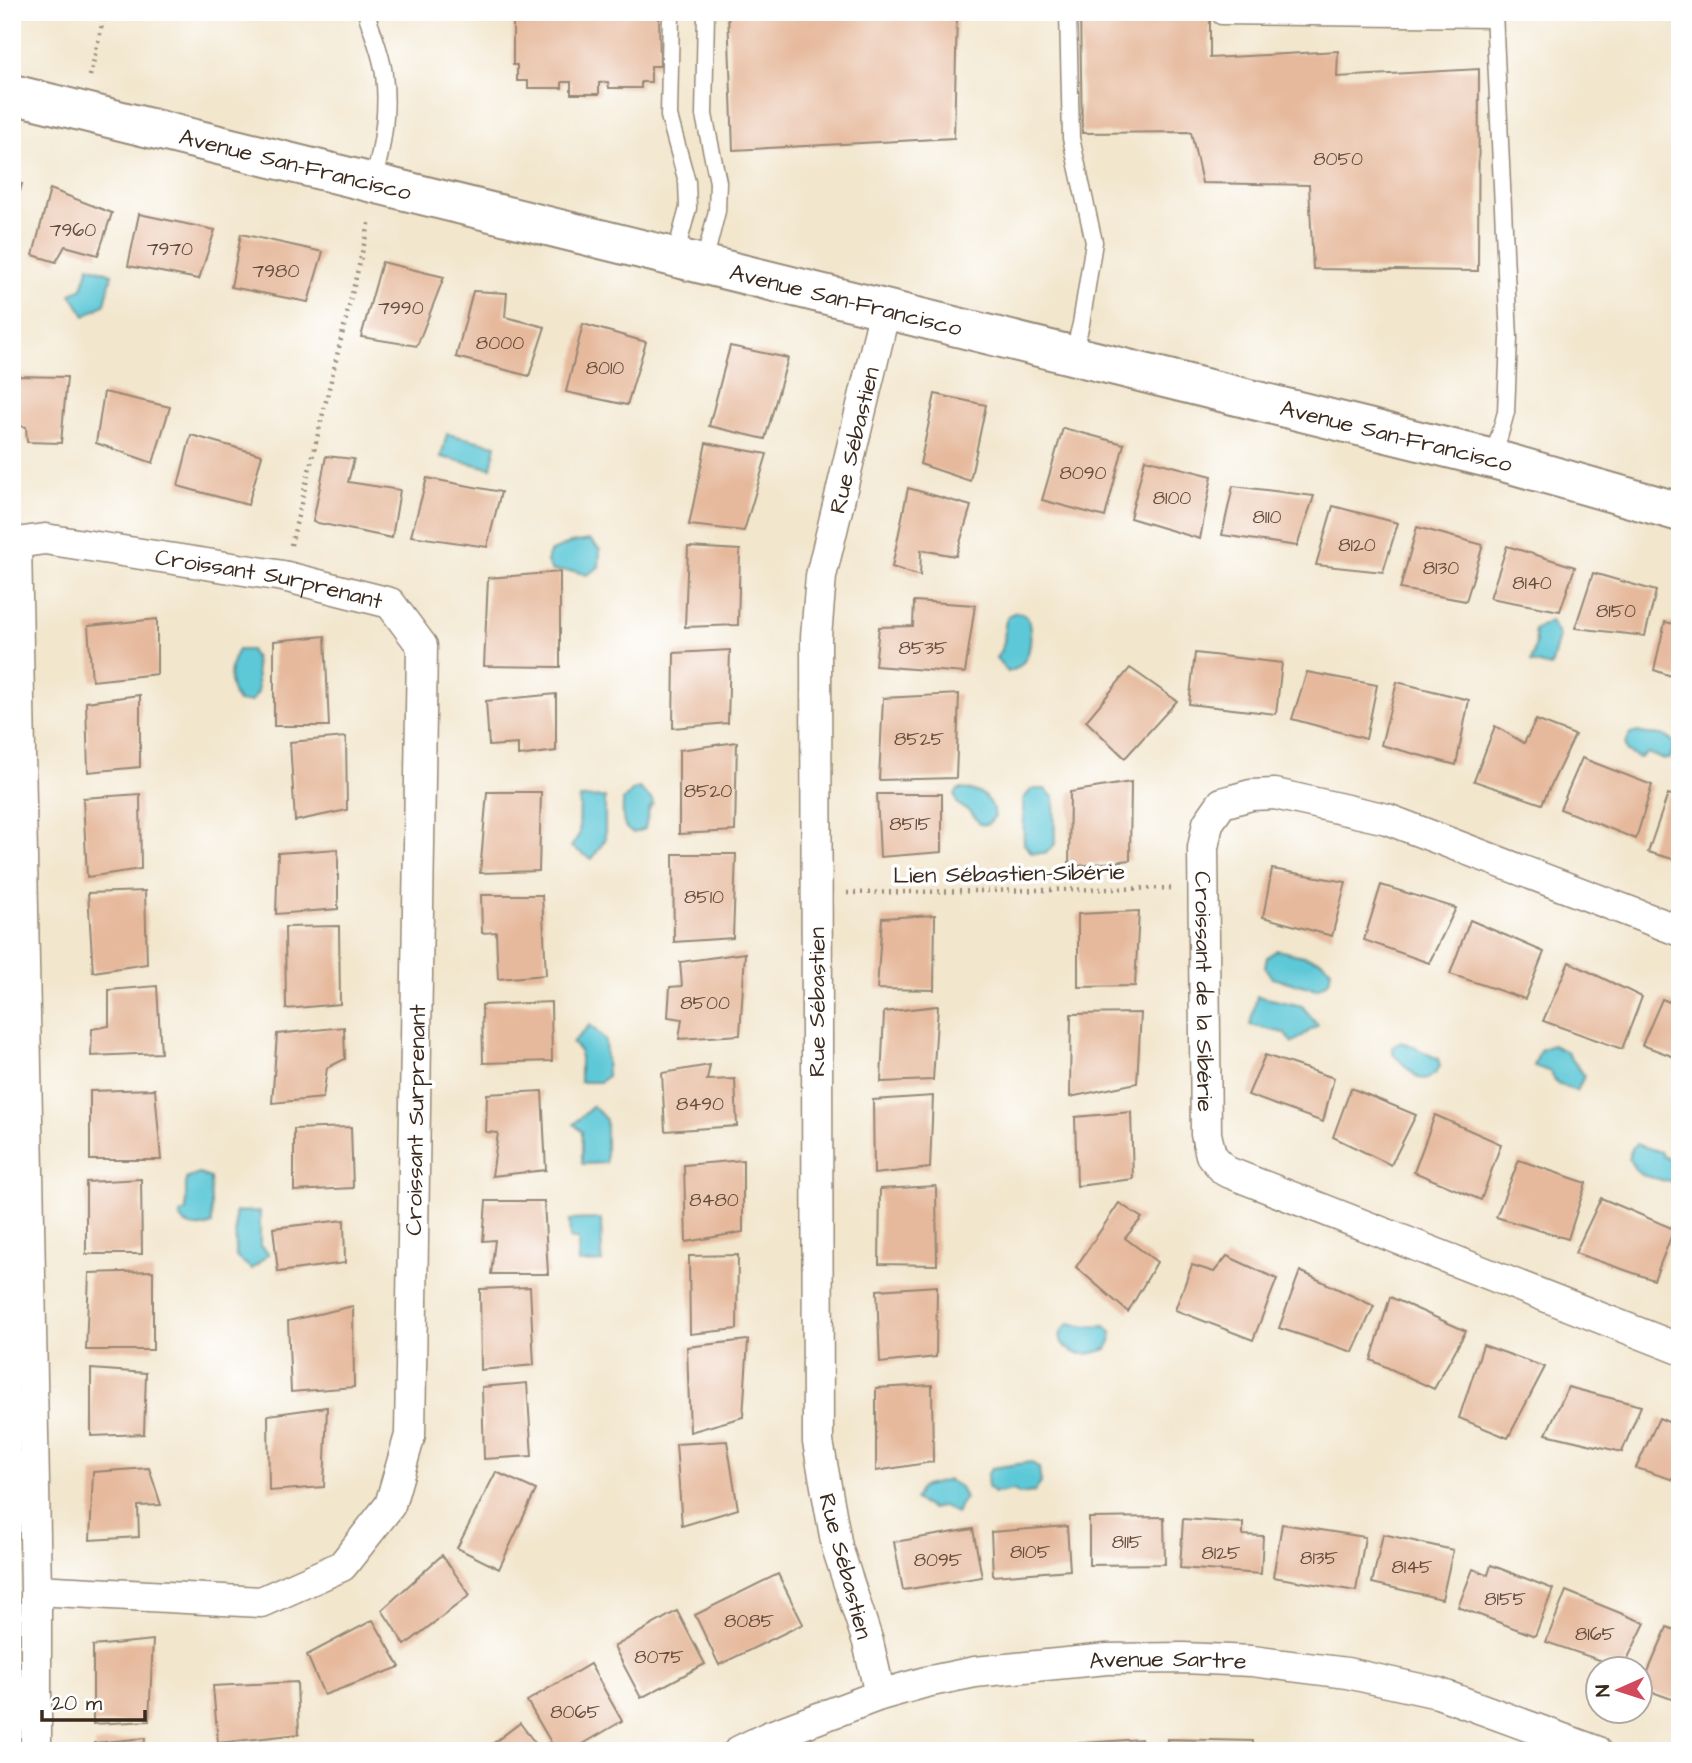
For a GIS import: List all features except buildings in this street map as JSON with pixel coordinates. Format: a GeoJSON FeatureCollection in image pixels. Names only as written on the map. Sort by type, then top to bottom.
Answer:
{"type":"FeatureCollection","features":[{"type":"Feature","properties":{"kind":"street","name":"Avenue San-Francisco"},"geometry":{"type":"LineString","coordinates":[[12,94],[372,198],[690,260],[1493,459],[1680,512]]}},
{"type":"Feature","properties":{"kind":"street","name":"Rue Sébastien"},"geometry":{"type":"LineString","coordinates":[[880,1695],[868,1642],[837,1546],[818,1442],[815,894],[816,637],[821,576],[885,310]]}},
{"type":"Feature","properties":{"kind":"street","name":"Croissant Surprenant"},"geometry":{"type":"LineString","coordinates":[[36,1590],[261,1602],[342,1566],[390,1505],[410,1435],[422,646],[390,603],[283,576],[45,539],[16,543],[36,1590],[36,1751]]}},
{"type":"Feature","properties":{"kind":"street","name":"Croissant de la Sibérie"},"geometry":{"type":"LineString","coordinates":[[1680,931],[1387,818],[1275,794],[1251,795],[1222,803],[1208,823],[1203,848],[1206,1134],[1211,1155],[1225,1171],[1680,1349]]}},
{"type":"Feature","properties":{"kind":"street","name":"Avenue Sartre"},"geometry":{"type":"LineString","coordinates":[[739,1751],[768,1737],[880,1695],[975,1672],[1107,1658],[1252,1661],[1347,1673],[1438,1693],[1596,1751]]}},
{"type":"Feature","properties":{"kind":"lane"},"geometry":{"type":"LineString","coordinates":[[366,12],[384,75],[382,151],[372,198]]}},
{"type":"Feature","properties":{"kind":"lane"},"geometry":{"type":"LineString","coordinates":[[671,12],[669,116],[688,182],[690,260]]}},
{"type":"Feature","properties":{"kind":"lane"},"geometry":{"type":"LineString","coordinates":[[690,260],[717,211],[718,182],[704,115],[706,12]]}},
{"type":"Feature","properties":{"kind":"lane"},"geometry":{"type":"LineString","coordinates":[[1068,12],[1071,138],[1094,242],[1081,324],[1073,355]]}},
{"type":"Feature","properties":{"kind":"lane"},"geometry":{"type":"LineString","coordinates":[[1222,12],[1221,16],[1494,16],[1509,338],[1506,412],[1493,459]]}},
{"type":"Feature","properties":{"kind":"path"},"geometry":{"type":"LineString","coordinates":[[89,79],[105,12]]}},
{"type":"Feature","properties":{"kind":"path"},"geometry":{"type":"LineString","coordinates":[[289,552],[372,198]]}},
{"type":"Feature","properties":{"kind":"path","name":"Lien Sébastien-Sibérie"},"geometry":{"type":"LineString","coordinates":[[815,894],[1203,887]]}},
{"type":"Feature","properties":{"kind":"water"},"geometry":{"type":"Polygon","coordinates":[[[89,266],[112,274],[105,304],[85,316],[71,294],[82,288],[89,266]]]}},
{"type":"Feature","properties":{"kind":"water"},"geometry":{"type":"Polygon","coordinates":[[[447,434],[496,445],[491,468],[441,457],[447,434]]]}},
{"type":"Feature","properties":{"kind":"water"},"geometry":{"type":"Polygon","coordinates":[[[590,540],[600,550],[599,567],[587,575],[574,571],[552,571],[547,562],[550,552],[570,543],[590,540]]]}},
{"type":"Feature","properties":{"kind":"water"},"geometry":{"type":"Polygon","coordinates":[[[1016,612],[1028,618],[1029,650],[1022,664],[1008,672],[996,658],[1003,644],[1006,621],[1016,612]]]}},
{"type":"Feature","properties":{"kind":"water"},"geometry":{"type":"Polygon","coordinates":[[[1550,621],[1559,636],[1551,667],[1531,662],[1536,642],[1534,630],[1550,621]]]}},
{"type":"Feature","properties":{"kind":"water"},"geometry":{"type":"Polygon","coordinates":[[[238,650],[250,650],[255,658],[258,692],[251,702],[238,702],[232,690],[231,670],[238,650]]]}},
{"type":"Feature","properties":{"kind":"water"},"geometry":{"type":"Polygon","coordinates":[[[1638,732],[1663,735],[1671,740],[1675,744],[1670,759],[1647,753],[1640,758],[1627,752],[1625,745],[1630,734],[1638,732]]]}},
{"type":"Feature","properties":{"kind":"water"},"geometry":{"type":"Polygon","coordinates":[[[639,788],[653,804],[649,809],[645,829],[634,833],[624,825],[623,801],[633,790],[639,788]]]}},
{"type":"Feature","properties":{"kind":"water"},"geometry":{"type":"Polygon","coordinates":[[[959,789],[983,795],[991,804],[995,816],[987,825],[980,824],[970,812],[959,805],[955,794],[959,789]]]}},
{"type":"Feature","properties":{"kind":"water"},"geometry":{"type":"Polygon","coordinates":[[[1032,789],[1045,789],[1054,798],[1055,844],[1046,853],[1032,853],[1024,844],[1023,799],[1032,789]]]}},
{"type":"Feature","properties":{"kind":"water"},"geometry":{"type":"Polygon","coordinates":[[[605,797],[605,840],[592,859],[571,847],[579,835],[580,798],[605,797]]]}},
{"type":"Feature","properties":{"kind":"water"},"geometry":{"type":"Polygon","coordinates":[[[1277,950],[1320,960],[1331,969],[1329,981],[1317,989],[1272,978],[1265,967],[1267,957],[1277,950]]]}},
{"type":"Feature","properties":{"kind":"water"},"geometry":{"type":"Polygon","coordinates":[[[1257,996],[1302,1006],[1318,1025],[1292,1043],[1284,1033],[1250,1025],[1257,996]]]}},
{"type":"Feature","properties":{"kind":"water"},"geometry":{"type":"Polygon","coordinates":[[[590,1025],[605,1040],[607,1076],[600,1082],[580,1082],[580,1051],[572,1043],[590,1025]]]}},
{"type":"Feature","properties":{"kind":"water"},"geometry":{"type":"Polygon","coordinates":[[[1400,1042],[1438,1059],[1440,1066],[1436,1073],[1427,1079],[1418,1078],[1393,1054],[1393,1047],[1400,1042]]]}},
{"type":"Feature","properties":{"kind":"water"},"geometry":{"type":"Polygon","coordinates":[[[1552,1045],[1567,1052],[1584,1076],[1577,1091],[1557,1084],[1551,1072],[1534,1066],[1540,1050],[1552,1045]]]}},
{"type":"Feature","properties":{"kind":"water"},"geometry":{"type":"Polygon","coordinates":[[[593,1106],[606,1120],[606,1163],[582,1164],[582,1132],[574,1124],[593,1106]]]}},
{"type":"Feature","properties":{"kind":"water"},"geometry":{"type":"Polygon","coordinates":[[[1636,1144],[1661,1152],[1671,1160],[1678,1158],[1680,1177],[1667,1182],[1638,1173],[1629,1159],[1631,1148],[1636,1144]]]}},
{"type":"Feature","properties":{"kind":"water"},"geometry":{"type":"Polygon","coordinates":[[[199,1174],[210,1178],[212,1224],[203,1227],[190,1226],[180,1218],[186,1211],[186,1179],[199,1174]]]}},
{"type":"Feature","properties":{"kind":"water"},"geometry":{"type":"Polygon","coordinates":[[[260,1211],[260,1246],[269,1254],[252,1269],[236,1257],[235,1212],[260,1211]]]}},
{"type":"Feature","properties":{"kind":"water"},"geometry":{"type":"Polygon","coordinates":[[[601,1219],[602,1262],[579,1263],[578,1239],[570,1239],[569,1220],[601,1219]]]}},
{"type":"Feature","properties":{"kind":"water"},"geometry":{"type":"Polygon","coordinates":[[[1070,1323],[1084,1327],[1105,1326],[1111,1332],[1107,1349],[1084,1354],[1071,1351],[1062,1343],[1061,1338],[1064,1328],[1070,1323]]]}},
{"type":"Feature","properties":{"kind":"water"},"geometry":{"type":"Polygon","coordinates":[[[1031,1462],[1039,1468],[1041,1483],[1034,1492],[1019,1494],[1014,1490],[994,1493],[988,1487],[987,1475],[992,1468],[1031,1462]]]}},
{"type":"Feature","properties":{"kind":"water"},"geometry":{"type":"Polygon","coordinates":[[[948,1480],[960,1487],[965,1498],[956,1513],[943,1506],[932,1509],[915,1500],[921,1487],[948,1480]]]}}]}
